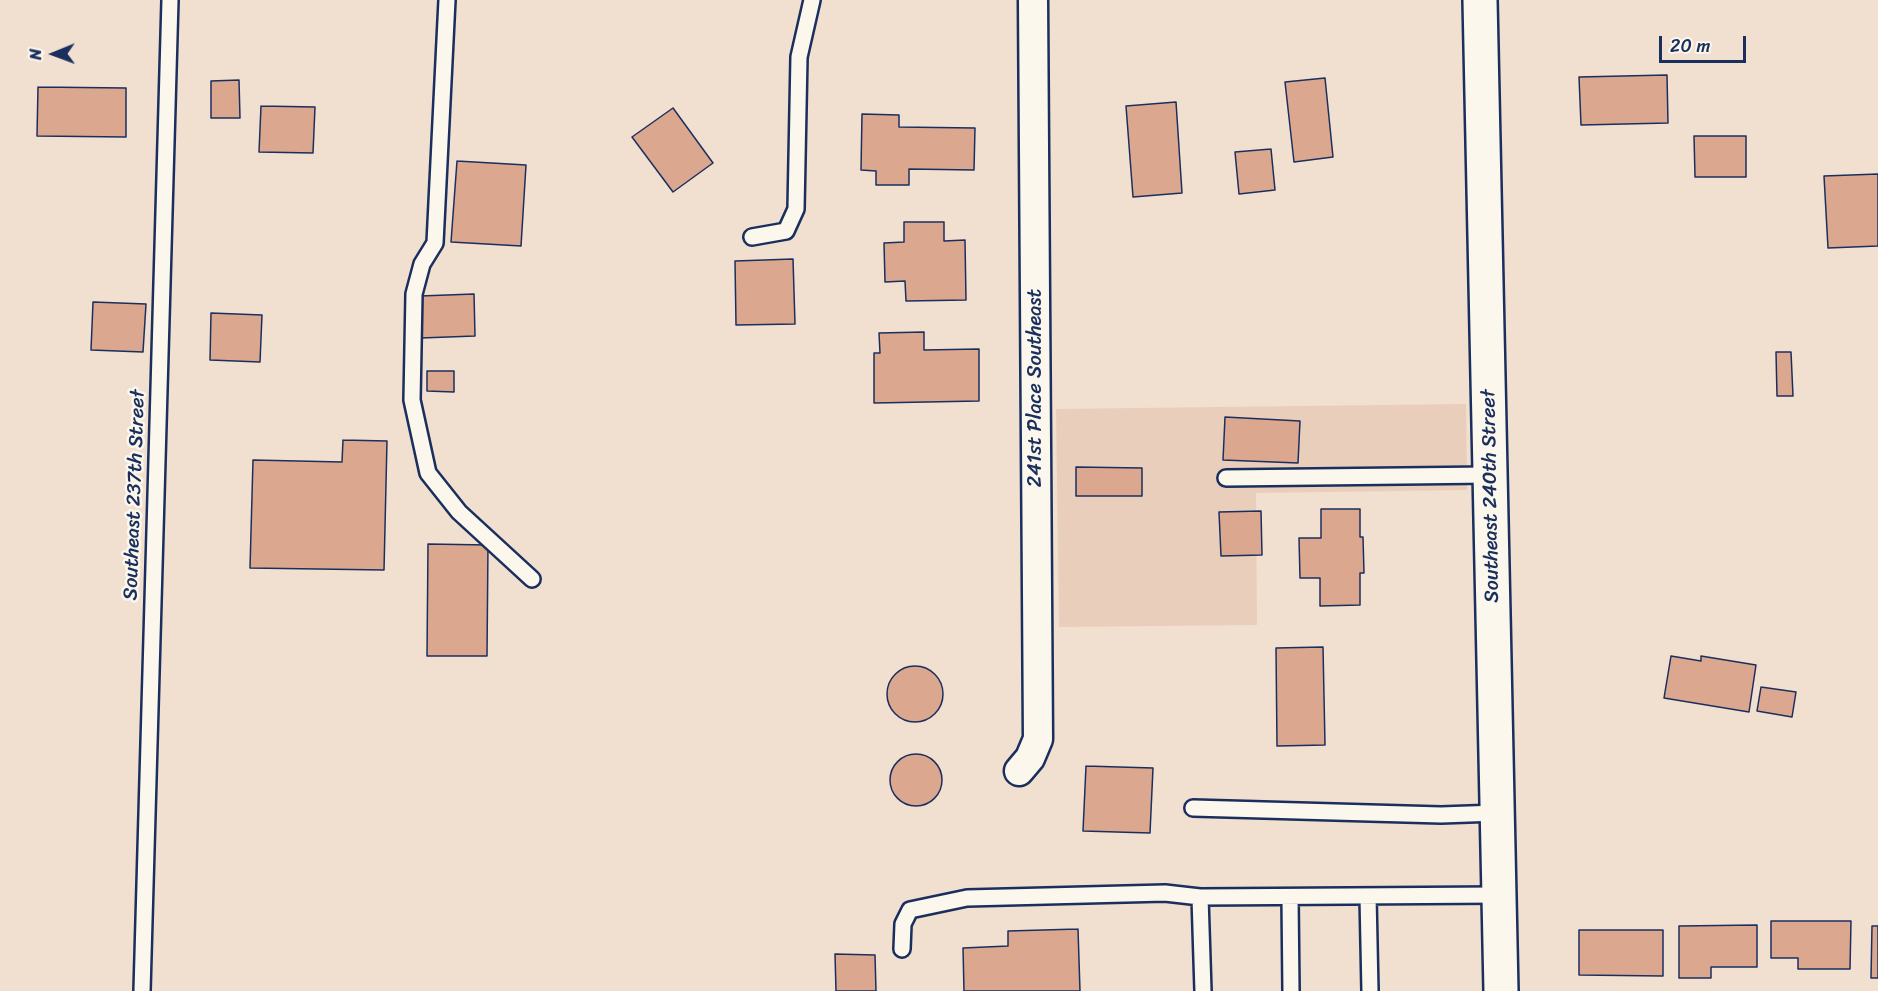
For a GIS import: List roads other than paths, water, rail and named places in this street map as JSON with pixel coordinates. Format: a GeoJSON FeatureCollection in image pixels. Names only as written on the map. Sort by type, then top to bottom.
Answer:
{"type":"FeatureCollection","features":[{"type":"Feature","properties":{"kind":"main road","name":"Southeast 240th Street"},"geometry":{"type":"LineString","coordinates":[[1480,0],[1501,991]]}},
{"type":"Feature","properties":{"kind":"street","name":"241st Place Southeast"},"geometry":{"type":"LineString","coordinates":[[1019,771],[1030,758],[1038,739],[1033,0]]}},
{"type":"Feature","properties":{"kind":"lane","name":"Southeast 237th Street"},"geometry":{"type":"LineString","coordinates":[[142,991],[170,0]]}},
{"type":"Feature","properties":{"kind":"lane"},"geometry":{"type":"LineString","coordinates":[[447,0],[435,243],[422,264],[414,294],[412,400],[428,472],[459,512],[532,579]]}},
{"type":"Feature","properties":{"kind":"lane"},"geometry":{"type":"LineString","coordinates":[[752,237],[786,231],[796,209],[799,57],[812,0]]}},
{"type":"Feature","properties":{"kind":"lane"},"geometry":{"type":"LineString","coordinates":[[1226,478],[1490,475]]}},
{"type":"Feature","properties":{"kind":"lane"},"geometry":{"type":"LineString","coordinates":[[1193,808],[1441,815],[1497,813]]}},
{"type":"Feature","properties":{"kind":"lane"},"geometry":{"type":"LineString","coordinates":[[902,949],[903,924],[910,910],[967,898],[1165,893],[1200,897],[1499,895]]}},
{"type":"Feature","properties":{"kind":"lane"},"geometry":{"type":"LineString","coordinates":[[1368,896],[1370,991]]}},
{"type":"Feature","properties":{"kind":"lane"},"geometry":{"type":"LineString","coordinates":[[1200,897],[1203,991]]}},
{"type":"Feature","properties":{"kind":"lane"},"geometry":{"type":"LineString","coordinates":[[1290,897],[1291,991]]}}]}
